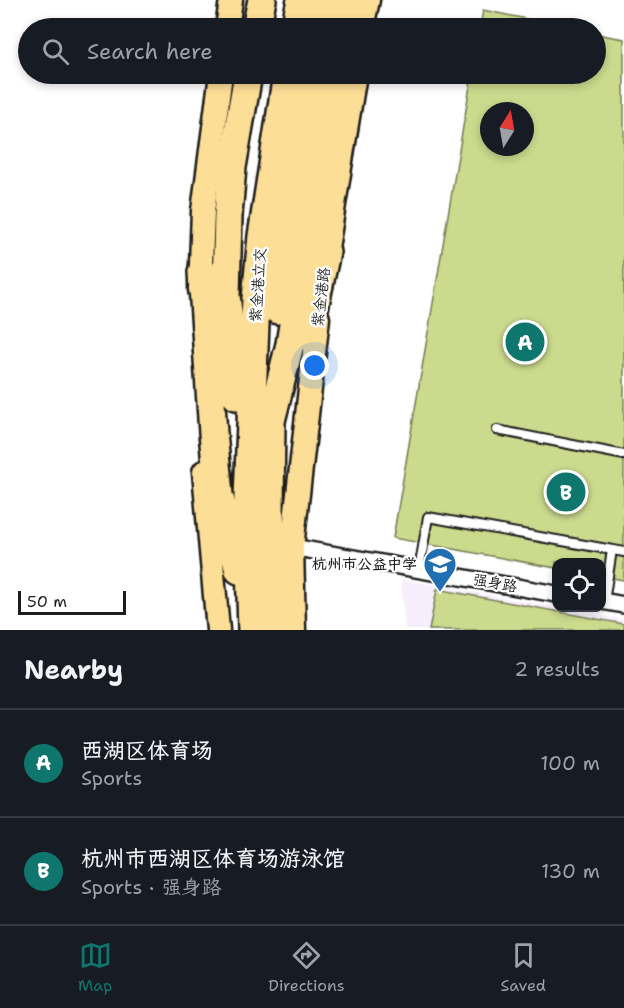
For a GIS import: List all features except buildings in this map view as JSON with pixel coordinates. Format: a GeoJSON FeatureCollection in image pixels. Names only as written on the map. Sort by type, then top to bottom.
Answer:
{"type":"FeatureCollection","features":[{"type":"Feature","properties":{"kind":"highway"},"geometry":{"type":"LineString","coordinates":[[258,18],[262,0]]}},
{"type":"Feature","properties":{"kind":"highway"},"geometry":{"type":"LineString","coordinates":[[277,18],[281,0]]}},
{"type":"Feature","properties":{"kind":"highway"},"geometry":{"type":"LineString","coordinates":[[297,18],[301,0]]}},
{"type":"Feature","properties":{"kind":"highway"},"geometry":{"type":"LineString","coordinates":[[320,18],[324,0]]}},
{"type":"Feature","properties":{"kind":"highway"},"geometry":{"type":"LineString","coordinates":[[343,18],[346,0]]}},
{"type":"Feature","properties":{"kind":"highway"},"geometry":{"type":"LineString","coordinates":[[245,223],[232,167],[246,84]]}},
{"type":"Feature","properties":{"kind":"highway"},"geometry":{"type":"LineString","coordinates":[[259,503],[236,431],[236,382],[226,295],[245,223],[266,84]]}},
{"type":"Feature","properties":{"kind":"highway","name":"紫金港立交"},"geometry":{"type":"LineString","coordinates":[[259,503],[251,382],[245,223],[284,84]]}},
{"type":"Feature","properties":{"kind":"highway","name":"紫金港立交"},"geometry":{"type":"LineString","coordinates":[[271,421],[282,260],[291,187],[308,84]]}},
{"type":"Feature","properties":{"kind":"highway"},"geometry":{"type":"LineString","coordinates":[[259,626],[259,503],[271,421],[290,344],[331,84]]}},
{"type":"Feature","properties":{"kind":"highway"},"geometry":{"type":"LineString","coordinates":[[259,503],[326,252]]}},
{"type":"Feature","properties":{"kind":"highway"},"geometry":{"type":"LineString","coordinates":[[202,272],[219,495],[259,626]]}},
{"type":"Feature","properties":{"kind":"main road"},"geometry":{"type":"LineString","coordinates":[[228,18],[231,0]]}},
{"type":"Feature","properties":{"kind":"main road"},"geometry":{"type":"LineString","coordinates":[[365,18],[368,0]]}},
{"type":"Feature","properties":{"kind":"main road"},"geometry":{"type":"LineString","coordinates":[[218,630],[197,371],[196,319],[202,272],[203,211],[220,84]]}},
{"type":"Feature","properties":{"kind":"main road","name":"紫金港路"},"geometry":{"type":"LineString","coordinates":[[294,630],[292,547],[326,252],[353,84]]}},
{"type":"Feature","properties":{"kind":"street","name":"强身路"},"geometry":{"type":"LineString","coordinates":[[292,547],[552,593]]}},
{"type":"Feature","properties":{"kind":"street"},"geometry":{"type":"LineString","coordinates":[[606,602],[624,605]]}},
{"type":"Feature","properties":{"kind":"lane"},"geometry":{"type":"LineString","coordinates":[[497,430],[624,455]]}},
{"type":"Feature","properties":{"kind":"lane"},"geometry":{"type":"LineString","coordinates":[[419,570],[428,517],[624,552]]}},
{"type":"Feature","properties":{"kind":"lane"},"geometry":{"type":"LineString","coordinates":[[606,585],[612,550]]}},
{"type":"Feature","properties":{"kind":"shaded area","name":"杭州市公益中学"},"geometry":{"type":"Polygon","coordinates":[[[401,579],[552,607],[552,612],[580,612],[624,620],[624,630],[405,630],[401,579]]]}},
{"type":"Feature","properties":{"kind":"green space"},"geometry":{"type":"Polygon","coordinates":[[[483,10],[522,18],[482,18],[483,10]]]}},
{"type":"Feature","properties":{"kind":"green space"},"geometry":{"type":"Polygon","coordinates":[[[606,36],[624,39],[624,580],[606,577],[606,558],[552,558],[552,567],[393,538],[470,84],[606,84],[606,36]]]}},
{"type":"Feature","properties":{"kind":"green space","name":"杭州市公益中学"},"geometry":{"type":"Polygon","coordinates":[[[437,589],[624,624],[624,630],[429,630],[437,589]]]}},
{"type":"Feature","properties":{"kind":"place","name":"西湖区体育场"},"geometry":{"type":"Point","coordinates":[525,342]}},
{"type":"Feature","properties":{"kind":"place","name":"杭州市西湖区体育场游泳馆"},"geometry":{"type":"Point","coordinates":[566,492]}},
{"type":"Feature","properties":{"kind":"place","name":"杭州市公益中学"},"geometry":{"type":"Point","coordinates":[440,593]}}]}
